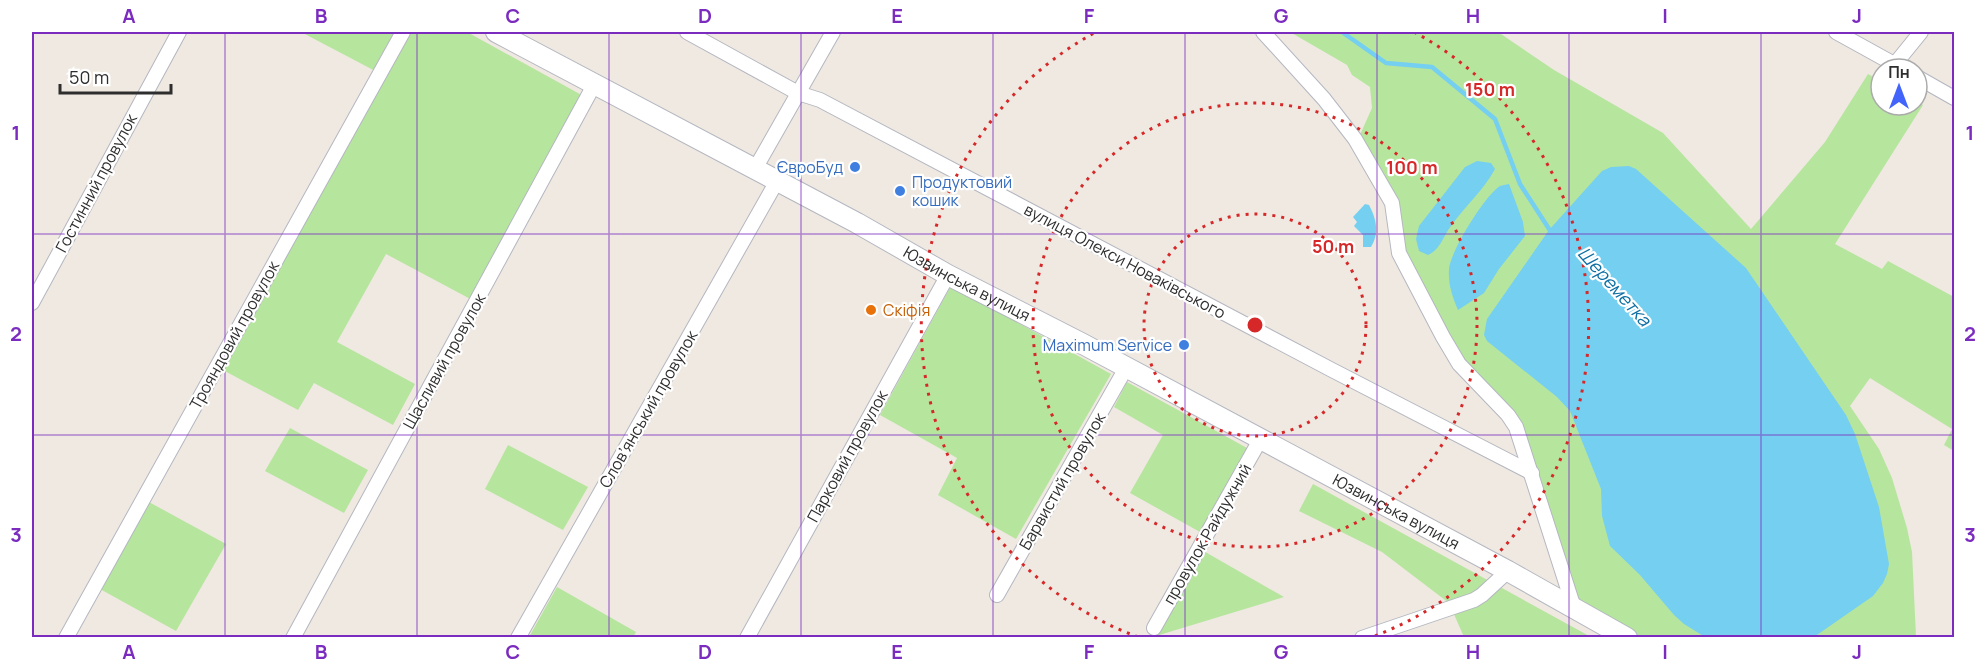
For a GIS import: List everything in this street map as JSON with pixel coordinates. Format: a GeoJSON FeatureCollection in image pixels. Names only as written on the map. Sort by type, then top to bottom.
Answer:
{"type":"FeatureCollection","features":[{"type":"Feature","properties":{"kind":"main road","name":"Юзвинська вулиця"},"geometry":{"type":"LineString","coordinates":[[496,32],[1508,572],[1627,638]]}},
{"type":"Feature","properties":{"kind":"street","name":"Гостинний провулок"},"geometry":{"type":"LineString","coordinates":[[32,303],[179,32]]}},
{"type":"Feature","properties":{"kind":"street","name":"Трояндовий провулок"},"geometry":{"type":"LineString","coordinates":[[66,638],[403,32]]}},
{"type":"Feature","properties":{"kind":"street","name":"вулиця Олекси Новаківського"},"geometry":{"type":"LineString","coordinates":[[687,32],[798,93],[820,100],[1532,473]]}},
{"type":"Feature","properties":{"kind":"street"},"geometry":{"type":"LineString","coordinates":[[755,169],[833,32]]}},
{"type":"Feature","properties":{"kind":"street"},"geometry":{"type":"LineString","coordinates":[[1263,32],[1324,99],[1355,139],[1392,203],[1396,241],[1402,261],[1459,364],[1512,420],[1520,436],[1574,608]]}},
{"type":"Feature","properties":{"kind":"street"},"geometry":{"type":"LineString","coordinates":[[1836,32],[1881,57]]}},
{"type":"Feature","properties":{"kind":"street"},"geometry":{"type":"LineString","coordinates":[[1905,57],[1921,32]]}},
{"type":"Feature","properties":{"kind":"street"},"geometry":{"type":"LineString","coordinates":[[1929,84],[1954,98]]}},
{"type":"Feature","properties":{"kind":"street","name":"Щасливий провулок"},"geometry":{"type":"LineString","coordinates":[[293,638],[594,85]]}},
{"type":"Feature","properties":{"kind":"street","name":"Словʼянський провулок"},"geometry":{"type":"LineString","coordinates":[[518,638],[777,181]]}},
{"type":"Feature","properties":{"kind":"street","name":"Парковий провулок"},"geometry":{"type":"LineString","coordinates":[[747,638],[948,275]]}},
{"type":"Feature","properties":{"kind":"street","name":"Барвистий провулок"},"geometry":{"type":"LineString","coordinates":[[997,595],[1126,368]]}},
{"type":"Feature","properties":{"kind":"street","name":"провулок Райдужний"},"geometry":{"type":"LineString","coordinates":[[1154,628],[1260,440]]}},
{"type":"Feature","properties":{"kind":"street"},"geometry":{"type":"LineString","coordinates":[[1362,638],[1474,600],[1482,596],[1508,572]]}},
{"type":"Feature","properties":{"kind":"green space"},"geometry":{"type":"Polygon","coordinates":[[[301,32],[467,32],[587,98],[476,302],[386,254],[337,342],[415,384],[393,425],[314,383],[298,410],[221,369],[379,73],[301,32]]]}},
{"type":"Feature","properties":{"kind":"green space"},"geometry":{"type":"Polygon","coordinates":[[[1290,32],[1498,32],[1554,70],[1663,133],[1751,229],[1825,142],[1868,74],[1869,117],[1915,117],[1835,244],[1882,269],[1888,261],[1954,297],[1954,451],[1944,445],[1952,429],[1870,378],[1850,406],[1879,449],[1892,478],[1907,528],[1912,552],[1916,637],[1635,637],[1576,605],[1520,436],[1466,372],[1402,261],[1392,203],[1359,137],[1372,108],[1370,87],[1352,75],[1347,65],[1290,32]]]}},
{"type":"Feature","properties":{"kind":"green space"},"geometry":{"type":"Polygon","coordinates":[[[951,286],[1111,374],[1016,539],[938,495],[957,458],[880,415],[951,286]]]}},
{"type":"Feature","properties":{"kind":"green space"},"geometry":{"type":"Polygon","coordinates":[[[1127,382],[1247,448],[1200,532],[1130,493],[1163,435],[1114,407],[1127,382]]]}},
{"type":"Feature","properties":{"kind":"green space"},"geometry":{"type":"Polygon","coordinates":[[[290,428],[368,470],[344,513],[265,471],[290,428]]]}},
{"type":"Feature","properties":{"kind":"green space"},"geometry":{"type":"Polygon","coordinates":[[[508,445],[588,487],[563,530],[485,489],[508,445]]]}},
{"type":"Feature","properties":{"kind":"green space"},"geometry":{"type":"Polygon","coordinates":[[[1313,484],[1591,637],[1464,637],[1449,603],[1382,552],[1299,511],[1313,484]]]}},
{"type":"Feature","properties":{"kind":"green space"},"geometry":{"type":"Polygon","coordinates":[[[147,501],[226,544],[176,631],[100,589],[147,501]]]}},
{"type":"Feature","properties":{"kind":"green space"},"geometry":{"type":"Polygon","coordinates":[[[1199,549],[1284,597],[1156,636],[1154,628],[1199,549]]]}},
{"type":"Feature","properties":{"kind":"green space"},"geometry":{"type":"Polygon","coordinates":[[[557,587],[636,632],[633,637],[529,637],[557,587]]]}},
{"type":"Feature","properties":{"kind":"water"},"geometry":{"type":"Polygon","coordinates":[[[1477,161],[1491,163],[1495,169],[1436,249],[1428,255],[1419,251],[1416,239],[1419,226],[1465,167],[1477,161]]]}},
{"type":"Feature","properties":{"kind":"water"},"geometry":{"type":"Polygon","coordinates":[[[1629,166],[1636,169],[1746,268],[1846,415],[1855,434],[1879,507],[1889,564],[1887,574],[1873,596],[1814,637],[1705,637],[1674,615],[1640,575],[1610,546],[1602,516],[1601,489],[1570,411],[1557,397],[1487,341],[1484,335],[1487,319],[1549,230],[1602,171],[1611,167],[1629,166]]]}},
{"type":"Feature","properties":{"kind":"water"},"geometry":{"type":"Polygon","coordinates":[[[1509,184],[1523,222],[1525,236],[1499,269],[1484,293],[1458,310],[1452,295],[1449,269],[1455,250],[1486,200],[1500,186],[1509,184]]]}},
{"type":"Feature","properties":{"kind":"water"},"geometry":{"type":"Polygon","coordinates":[[[1365,204],[1369,205],[1374,215],[1376,226],[1371,247],[1363,247],[1363,235],[1354,226],[1357,222],[1353,217],[1365,204]]]}},
{"type":"Feature","properties":{"kind":"waterway","name":"Шереметка"},"geometry":{"type":"LineString","coordinates":[[1342,32],[1386,63],[1432,67],[1495,119],[1520,184],[1551,232]]}},
{"type":"Feature","properties":{"kind":"place","name":"ЄвроБуд"},"geometry":{"type":"Point","coordinates":[855,167]}},
{"type":"Feature","properties":{"kind":"place","name":"Продуктовий кошик"},"geometry":{"type":"Point","coordinates":[900,191]}},
{"type":"Feature","properties":{"kind":"place","name":"Скіфія"},"geometry":{"type":"Point","coordinates":[871,310]}},
{"type":"Feature","properties":{"kind":"place","name":"Maximum Service"},"geometry":{"type":"Point","coordinates":[1184,345]}}]}
